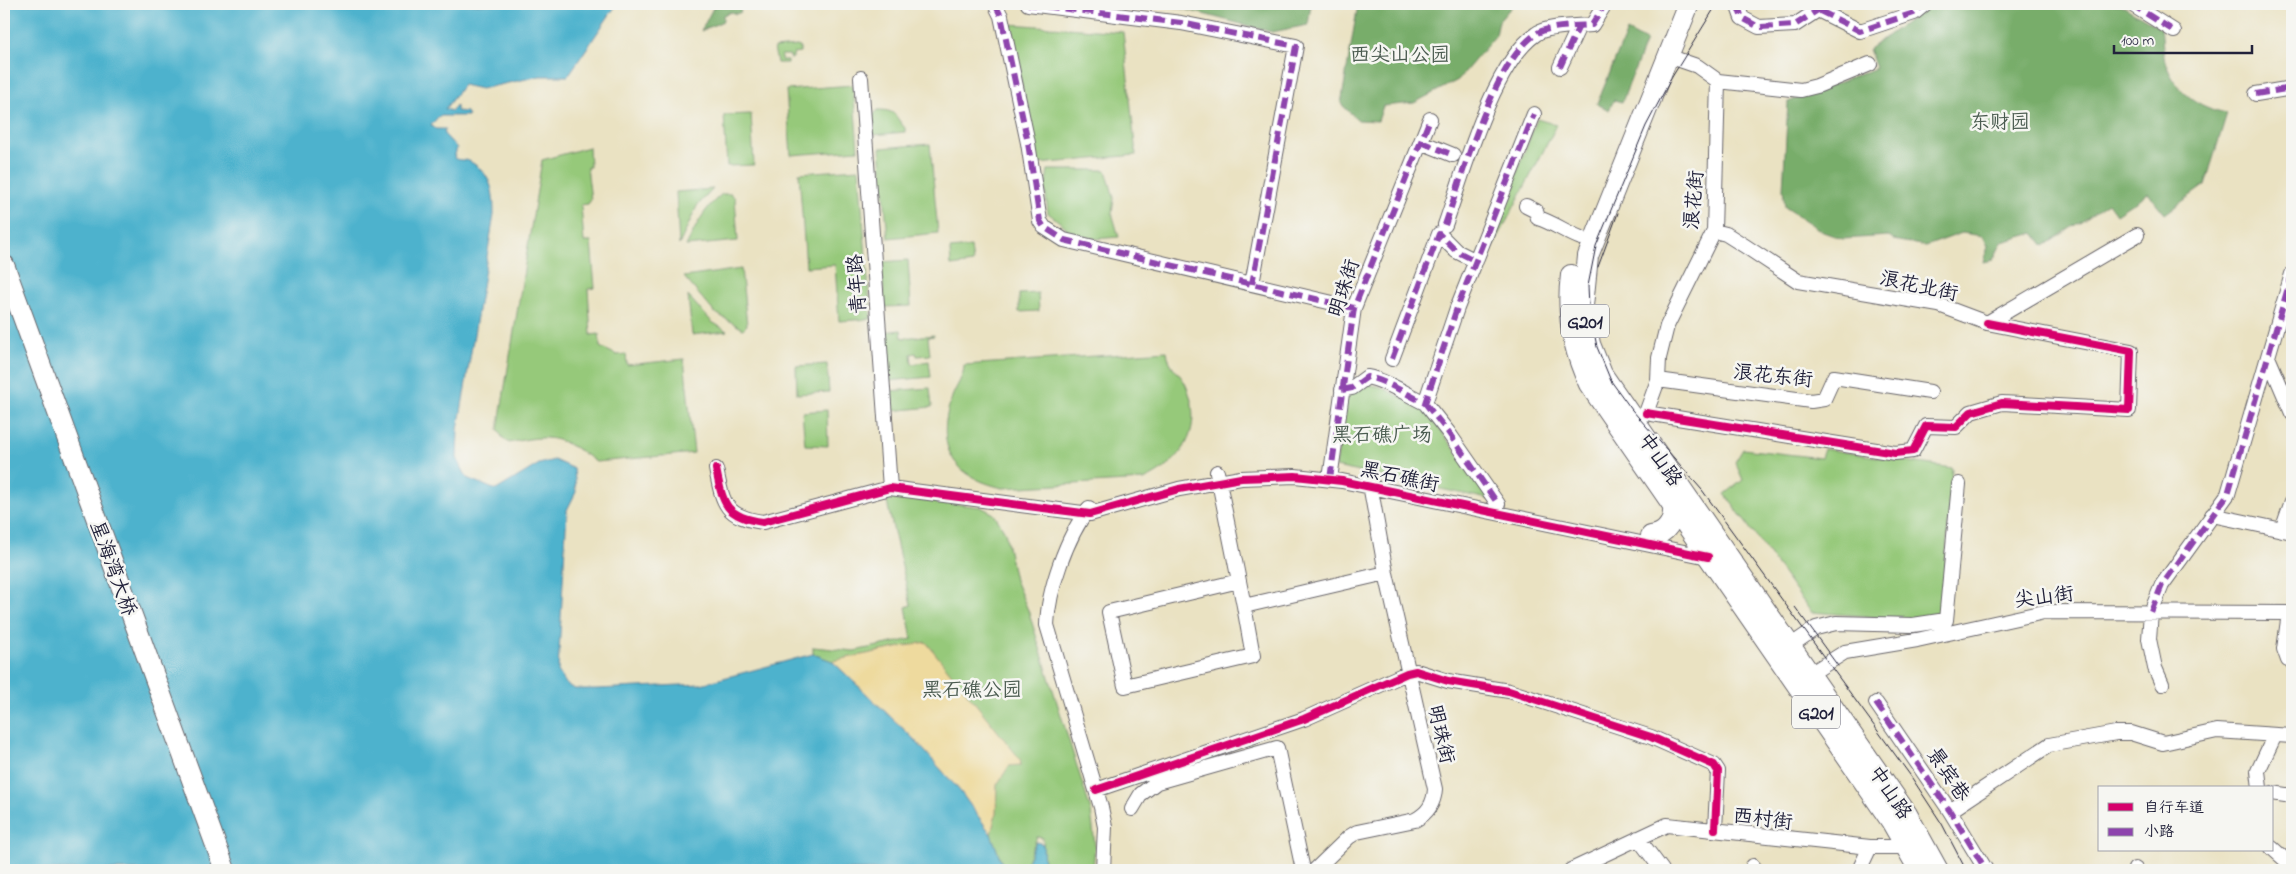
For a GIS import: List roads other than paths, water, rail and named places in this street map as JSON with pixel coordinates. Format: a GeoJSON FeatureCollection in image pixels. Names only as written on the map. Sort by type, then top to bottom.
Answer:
{"type":"FeatureCollection","features":[{"type":"Feature","properties":{"kind":"highway","name":"中山路"},"geometry":{"type":"LineString","coordinates":[[1675,4],[1581,238],[1572,270],[1569,306],[1581,367],[1589,384],[1673,506],[1697,545],[1892,821],[1920,870]]}},
{"type":"Feature","properties":{"kind":"highway","name":"中山路"},"geometry":{"type":"LineString","coordinates":[[1689,4],[1593,242],[1583,289],[1585,324],[1595,361],[1640,416],[1695,508],[1907,814],[1938,870]]}},
{"type":"Feature","properties":{"kind":"highway","name":"星海湾大桥"},"geometry":{"type":"LineString","coordinates":[[4,265],[225,870]]}},
{"type":"Feature","properties":{"kind":"highway","name":"星海湾大桥"},"geometry":{"type":"LineString","coordinates":[[4,292],[216,870]]}},
{"type":"Feature","properties":{"kind":"highway"},"geometry":{"type":"LineString","coordinates":[[1659,542],[1658,535],[1668,528],[1673,516],[1673,506]]}},
{"type":"Feature","properties":{"kind":"highway"},"geometry":{"type":"LineString","coordinates":[[1697,545],[1720,559],[1744,594],[1762,605]]}},
{"type":"Feature","properties":{"kind":"street"},"geometry":{"type":"LineString","coordinates":[[995,4],[1003,25],[1028,143],[1040,220],[1044,227],[1064,240],[1354,308]]}},
{"type":"Feature","properties":{"kind":"street"},"geometry":{"type":"LineString","coordinates":[[1028,4],[1181,23],[1296,46],[1252,284]]}},
{"type":"Feature","properties":{"kind":"street"},"geometry":{"type":"LineString","coordinates":[[1445,225],[1496,87],[1517,50],[1537,32],[1592,25],[1605,4]]}},
{"type":"Feature","properties":{"kind":"street"},"geometry":{"type":"LineString","coordinates":[[1737,4],[1742,18],[1759,28],[1795,25],[1823,7],[1860,31],[1914,13],[1925,4]]}},
{"type":"Feature","properties":{"kind":"street"},"geometry":{"type":"LineString","coordinates":[[2131,4],[2174,31]]}},
{"type":"Feature","properties":{"kind":"street"},"geometry":{"type":"LineString","coordinates":[[1560,67],[1579,26]]}},
{"type":"Feature","properties":{"kind":"street"},"geometry":{"type":"LineString","coordinates":[[1668,56],[1697,66],[1718,80],[1801,90],[1817,86],[1870,64]]}},
{"type":"Feature","properties":{"kind":"street","name":"青年路"},"geometry":{"type":"LineString","coordinates":[[861,78],[890,488]]}},
{"type":"Feature","properties":{"kind":"street","name":"浪花街"},"geometry":{"type":"LineString","coordinates":[[1640,416],[1658,380],[1659,358],[1667,326],[1714,231],[1718,80]]}},
{"type":"Feature","properties":{"kind":"street"},"geometry":{"type":"LineString","coordinates":[[2256,94],[2292,88]]}},
{"type":"Feature","properties":{"kind":"street"},"geometry":{"type":"LineString","coordinates":[[1425,404],[1476,261],[1534,114]]}},
{"type":"Feature","properties":{"kind":"street","name":"明珠街"},"geometry":{"type":"LineString","coordinates":[[1330,475],[1354,308],[1430,120]]}},
{"type":"Feature","properties":{"kind":"street"},"geometry":{"type":"LineString","coordinates":[[1421,142],[1453,155]]}},
{"type":"Feature","properties":{"kind":"street"},"geometry":{"type":"LineString","coordinates":[[1526,206],[1536,211],[1538,218],[1552,222],[1562,231],[1581,238]]}},
{"type":"Feature","properties":{"kind":"street","name":"浪花北街"},"geometry":{"type":"LineString","coordinates":[[1640,416],[1900,453],[1913,451],[1926,426],[1956,427],[1971,412],[2002,403],[2129,410],[2131,351],[1987,323],[1940,305],[1798,281],[1726,234],[1714,231]]}},
{"type":"Feature","properties":{"kind":"street"},"geometry":{"type":"LineString","coordinates":[[1392,359],[1439,234],[1456,250],[1476,261]]}},
{"type":"Feature","properties":{"kind":"street"},"geometry":{"type":"LineString","coordinates":[[1987,323],[2137,236]]}},
{"type":"Feature","properties":{"kind":"street"},"geometry":{"type":"LineString","coordinates":[[2162,684],[2154,668],[2149,639],[2152,612],[2162,585],[2228,494],[2292,274]]}},
{"type":"Feature","properties":{"kind":"street"},"geometry":{"type":"LineString","coordinates":[[2268,357],[2292,413]]}},
{"type":"Feature","properties":{"kind":"street"},"geometry":{"type":"LineString","coordinates":[[1342,390],[1352,388],[1367,376],[1380,379],[1391,387],[1425,404],[1448,432],[1498,504]]}},
{"type":"Feature","properties":{"kind":"street","name":"浪花东街"},"geometry":{"type":"LineString","coordinates":[[1658,380],[1811,401],[1824,399],[1834,377],[1930,392]]}},
{"type":"Feature","properties":{"kind":"street","name":"黑石礁街"},"geometry":{"type":"LineString","coordinates":[[1103,870],[1105,827],[1096,790],[1047,625],[1047,613],[1054,584],[1070,542],[1085,514],[1097,503],[1177,480],[1276,467],[1498,504],[1659,542],[1697,545]]}},
{"type":"Feature","properties":{"kind":"street"},"geometry":{"type":"LineString","coordinates":[[716,469],[721,498],[731,511],[744,519],[763,522],[890,488],[1085,514]]}},
{"type":"Feature","properties":{"kind":"street"},"geometry":{"type":"LineString","coordinates":[[1218,476],[1239,581],[1244,606],[1253,656],[1126,686],[1108,612],[1239,581]]}},
{"type":"Feature","properties":{"kind":"street","name":"明珠街"},"geometry":{"type":"LineString","coordinates":[[1315,870],[1349,837],[1357,832],[1415,820],[1422,815],[1434,800],[1435,789],[1386,573],[1369,482]]}},
{"type":"Feature","properties":{"kind":"street","name":"黑石礁街"},"geometry":{"type":"LineString","coordinates":[[1369,482],[1659,542],[1697,545]]}},
{"type":"Feature","properties":{"kind":"street"},"geometry":{"type":"LineString","coordinates":[[1790,646],[1816,628],[1836,623],[1913,625],[1946,620],[1959,484]]}},
{"type":"Feature","properties":{"kind":"street"},"geometry":{"type":"LineString","coordinates":[[2212,515],[2287,531],[2292,501]]}},
{"type":"Feature","properties":{"kind":"street"},"geometry":{"type":"LineString","coordinates":[[1695,508],[1697,517],[1697,545]]}},
{"type":"Feature","properties":{"kind":"street","name":"黑石礁街"},"geometry":{"type":"LineString","coordinates":[[1659,542],[1697,545]]}},
{"type":"Feature","properties":{"kind":"street"},"geometry":{"type":"LineString","coordinates":[[1244,606],[1386,573]]}},
{"type":"Feature","properties":{"kind":"street","name":"尖山街"},"geometry":{"type":"LineString","coordinates":[[1810,674],[1845,652],[1926,638],[2044,612],[2068,610],[2291,613]]}},
{"type":"Feature","properties":{"kind":"street"},"geometry":{"type":"LineString","coordinates":[[2291,613],[2284,649],[2288,660],[2292,661]]}},
{"type":"Feature","properties":{"kind":"street"},"geometry":{"type":"LineString","coordinates":[[1096,790],[1304,719],[1416,671],[1448,681],[1509,691],[1651,737],[1714,765],[1718,771],[1715,829]]}},
{"type":"Feature","properties":{"kind":"street","name":"景宾巷"},"geometry":{"type":"LineString","coordinates":[[1876,703],[1950,811],[1986,870]]}},
{"type":"Feature","properties":{"kind":"street"},"geometry":{"type":"LineString","coordinates":[[1950,811],[2049,745],[2116,733],[2131,733],[2163,743],[2217,731],[2292,736]]}},
{"type":"Feature","properties":{"kind":"street"},"geometry":{"type":"LineString","coordinates":[[2260,786],[2258,771],[2275,735]]}},
{"type":"Feature","properties":{"kind":"street"},"geometry":{"type":"LineString","coordinates":[[1132,809],[1142,794],[1157,782],[1278,748],[1304,870]]}},
{"type":"Feature","properties":{"kind":"street"},"geometry":{"type":"LineString","coordinates":[[2274,793],[2292,796]]}},
{"type":"Feature","properties":{"kind":"street","name":"西村街"},"geometry":{"type":"LineString","coordinates":[[1571,870],[1668,825],[1870,847],[1907,847]]}},
{"type":"Feature","properties":{"kind":"street"},"geometry":{"type":"LineString","coordinates":[[1638,838],[1662,870]]}},
{"type":"Feature","properties":{"kind":"street"},"geometry":{"type":"LineString","coordinates":[[1863,870],[1861,866],[1870,847]]}},
{"type":"Feature","properties":{"kind":"street"},"geometry":{"type":"LineString","coordinates":[[2274,850],[2291,866]]}},
{"type":"Feature","properties":{"kind":"water"},"geometry":{"type":"Polygon","coordinates":[[[4,4],[617,4],[568,76],[540,76],[481,89],[463,85],[445,109],[452,111],[456,105],[456,111],[466,112],[468,116],[439,116],[431,125],[436,129],[445,129],[444,134],[457,148],[454,158],[469,161],[483,171],[490,184],[493,199],[494,215],[458,430],[457,458],[467,478],[496,490],[539,464],[554,460],[574,469],[576,492],[567,510],[558,671],[567,685],[575,689],[597,689],[701,684],[813,654],[832,661],[915,740],[960,791],[991,834],[1004,869],[1026,864],[1036,842],[1043,844],[1044,870],[4,870],[4,4]]]}},
{"type":"Feature","properties":{"kind":"tram line"},"geometry":{"type":"LineString","coordinates":[[1717,4],[1672,77],[1646,126],[1596,246],[1588,286],[1589,306],[1597,347],[1611,381],[1632,410],[1702,490],[1910,775],[1942,824],[1966,870]]}},
{"type":"Feature","properties":{"kind":"tram line"},"geometry":{"type":"LineString","coordinates":[[1598,267],[1618,213]]}},
{"type":"Feature","properties":{"kind":"tram line"},"geometry":{"type":"LineString","coordinates":[[1795,607],[1838,666]]}},
{"type":"Feature","properties":{"kind":"park label","name":"西尖山公园"},"geometry":{"type":"Point","coordinates":[1400,54]}},
{"type":"Feature","properties":{"kind":"park label","name":"东财园"},"geometry":{"type":"Point","coordinates":[2000,121]}},
{"type":"Feature","properties":{"kind":"park label","name":"黑石礁广场"},"geometry":{"type":"Point","coordinates":[1382,434]}},
{"type":"Feature","properties":{"kind":"park label","name":"黑石礁公园"},"geometry":{"type":"Point","coordinates":[972,689]}}]}
